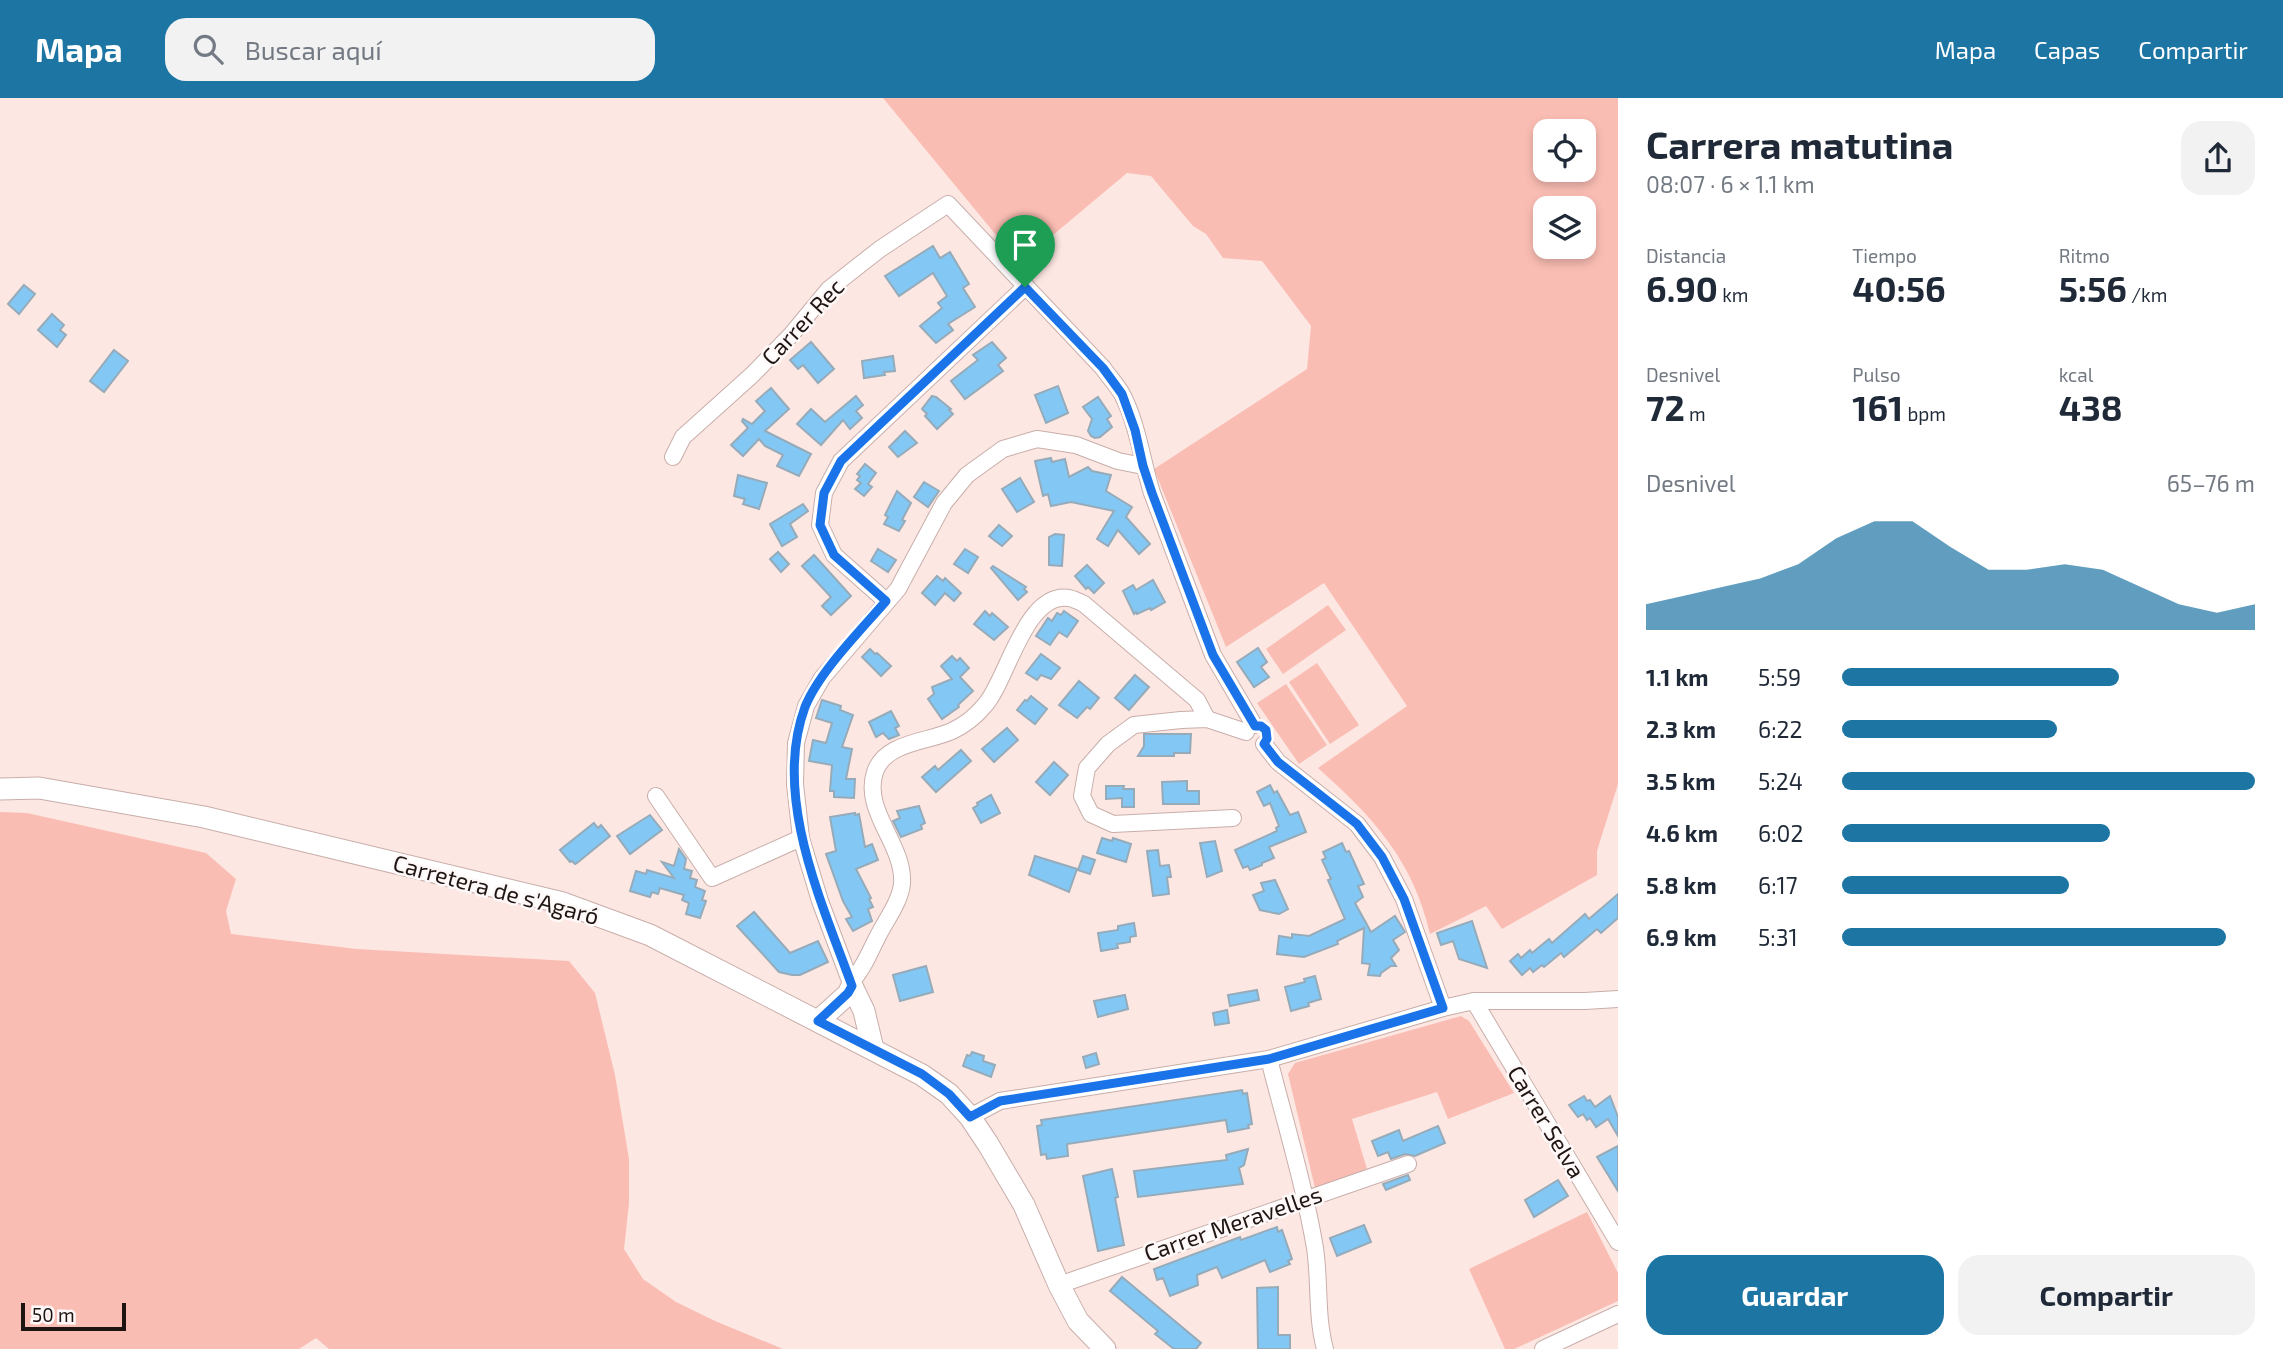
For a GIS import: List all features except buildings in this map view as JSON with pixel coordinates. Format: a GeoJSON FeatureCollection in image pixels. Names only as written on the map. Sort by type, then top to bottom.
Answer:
{"type":"FeatureCollection","features":[{"type":"Feature","properties":{"kind":"street","name":"Carrer Rec"},"geometry":{"type":"LineString","coordinates":[[673,457],[683,437],[752,375],[791,335],[829,289],[880,248],[948,204],[1025,287]]}},
{"type":"Feature","properties":{"kind":"street"},"geometry":{"type":"LineString","coordinates":[[886,601],[834,555],[820,525],[824,493],[841,461],[1025,287],[1103,368],[1122,394],[1135,430],[1143,466],[1213,655],[1250,729]]}},
{"type":"Feature","properties":{"kind":"street"},"geometry":{"type":"LineString","coordinates":[[873,1049],[864,1011],[820,901],[802,838],[795,784],[796,743],[806,706],[822,678],[898,589],[944,503],[967,475],[1003,449],[1037,439],[1076,445],[1118,461],[1143,466]]}},
{"type":"Feature","properties":{"kind":"street"},"geometry":{"type":"LineString","coordinates":[[833,1028],[836,1004],[848,993],[898,898],[902,883],[900,866],[876,804],[873,785],[876,770],[885,756],[905,746],[951,731],[971,720],[988,703],[1021,634],[1034,614],[1051,602],[1067,597],[1084,604],[1197,700],[1207,719]]}},
{"type":"Feature","properties":{"kind":"street"},"geometry":{"type":"LineString","coordinates":[[1233,818],[1113,824],[1090,814],[1082,796],[1087,768],[1108,744],[1134,725],[1207,719],[1250,729],[1261,726],[1266,731],[1267,739],[1264,744],[1278,762],[1357,824],[1382,857],[1404,899],[1443,1008]]}},
{"type":"Feature","properties":{"kind":"street","name":"Carretera de s'Agaró"},"geometry":{"type":"LineString","coordinates":[[0,789],[39,788],[204,817],[563,903],[650,935],[922,1074],[949,1094],[970,1117],[1024,1205],[1078,1321],[1105,1349]]}},
{"type":"Feature","properties":{"kind":"street"},"geometry":{"type":"LineString","coordinates":[[656,796],[712,878],[802,838]]}},
{"type":"Feature","properties":{"kind":"street"},"geometry":{"type":"LineString","coordinates":[[970,1117],[1000,1101],[1269,1059],[1474,1001],[1612,999],[1618,983]]}},
{"type":"Feature","properties":{"kind":"street","name":"Carrer Selva"},"geometry":{"type":"LineString","coordinates":[[1474,1001],[1618,1242]]}},
{"type":"Feature","properties":{"kind":"street"},"geometry":{"type":"LineString","coordinates":[[833,1028],[864,1011]]}},
{"type":"Feature","properties":{"kind":"street"},"geometry":{"type":"LineString","coordinates":[[1269,1059],[1305,1198],[1315,1251],[1325,1349]]}},
{"type":"Feature","properties":{"kind":"street","name":"Carrer Meravelles"},"geometry":{"type":"LineString","coordinates":[[1059,1285],[1408,1164]]}},
{"type":"Feature","properties":{"kind":"street"},"geometry":{"type":"LineString","coordinates":[[1543,1349],[1618,1314]]}},
{"type":"Feature","properties":{"kind":"shaded area"},"geometry":{"type":"Polygon","coordinates":[[[883,98],[1618,98],[1618,784],[1597,851],[1597,875],[1502,929],[1486,906],[1430,934],[1423,908],[1402,862],[1373,823],[1318,768],[1407,706],[1324,583],[1226,647],[1154,469],[1307,369],[1311,326],[1262,261],[1223,258],[1206,234],[1193,226],[1151,176],[1127,173],[1022,261],[1001,241],[883,98]]]}},
{"type":"Feature","properties":{"kind":"shaded area"},"geometry":{"type":"Polygon","coordinates":[[[1328,605],[1346,630],[1283,674],[1266,649],[1328,605]]]}},
{"type":"Feature","properties":{"kind":"shaded area"},"geometry":{"type":"Polygon","coordinates":[[[1317,663],[1359,725],[1330,744],[1289,682],[1317,663]]]}},
{"type":"Feature","properties":{"kind":"shaded area"},"geometry":{"type":"Polygon","coordinates":[[[1286,684],[1327,745],[1299,764],[1257,703],[1286,684]]]}},
{"type":"Feature","properties":{"kind":"shaded area"},"geometry":{"type":"Polygon","coordinates":[[[0,812],[27,813],[206,853],[236,879],[226,911],[231,934],[357,949],[569,961],[595,993],[615,1075],[629,1159],[629,1203],[624,1249],[643,1279],[676,1302],[783,1349],[329,1349],[316,1338],[299,1349],[0,1349],[0,812]]]}},
{"type":"Feature","properties":{"kind":"shaded area"},"geometry":{"type":"Polygon","coordinates":[[[1461,1016],[1469,1021],[1514,1093],[1448,1119],[1437,1092],[1352,1119],[1367,1169],[1315,1188],[1288,1074],[1295,1063],[1461,1016]]]}},
{"type":"Feature","properties":{"kind":"shaded area"},"geometry":{"type":"Polygon","coordinates":[[[1587,1212],[1618,1273],[1618,1301],[1514,1349],[1505,1349],[1469,1269],[1587,1212]]]}},
{"type":"Feature","properties":{"kind":"route"},"geometry":{"type":"LineString","coordinates":[[1025,287],[1103,368],[1122,394],[1152,493],[1213,655],[1255,726],[1266,730],[1267,739],[1264,744],[1278,762],[1357,824],[1382,857],[1404,899],[1443,1008],[1269,1059],[1000,1101],[970,1117],[949,1094],[922,1074],[818,1021],[852,986],[820,901],[802,838],[795,784],[796,743],[806,706],[822,678],[886,601],[834,555],[820,525],[824,493],[841,461],[1025,287]]}}]}
